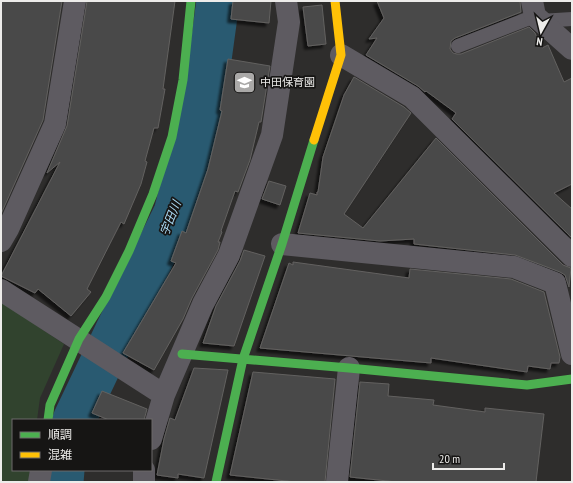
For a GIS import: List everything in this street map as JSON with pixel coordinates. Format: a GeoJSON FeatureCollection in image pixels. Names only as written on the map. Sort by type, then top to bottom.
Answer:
{"type":"FeatureCollection","features":[{"type":"Feature","properties":{"kind":"street"},"geometry":{"type":"LineString","coordinates":[[1,241],[8,229],[55,124],[75,1]]}},
{"type":"Feature","properties":{"kind":"street"},"geometry":{"type":"LineString","coordinates":[[48,419],[50,405],[79,339],[106,297],[129,251],[153,194],[172,137],[183,80],[191,1]]}},
{"type":"Feature","properties":{"kind":"street"},"geometry":{"type":"LineString","coordinates":[[152,436],[164,395],[203,304],[229,255],[272,135],[289,22],[286,1]]}},
{"type":"Feature","properties":{"kind":"street"},"geometry":{"type":"LineString","coordinates":[[216,482],[243,359],[282,244],[298,188],[341,55],[335,1]]}},
{"type":"Feature","properties":{"kind":"street"},"geometry":{"type":"LineString","coordinates":[[536,13],[572,49]]}},
{"type":"Feature","properties":{"kind":"street"},"geometry":{"type":"LineString","coordinates":[[341,55],[412,97],[572,256]]}},
{"type":"Feature","properties":{"kind":"street"},"geometry":{"type":"LineString","coordinates":[[282,244],[514,267],[555,283]]}},
{"type":"Feature","properties":{"kind":"street"},"geometry":{"type":"LineString","coordinates":[[555,283],[572,268]]}},
{"type":"Feature","properties":{"kind":"street"},"geometry":{"type":"LineString","coordinates":[[555,283],[572,354]]}},
{"type":"Feature","properties":{"kind":"street"},"geometry":{"type":"LineString","coordinates":[[1,290],[164,395]]}},
{"type":"Feature","properties":{"kind":"street"},"geometry":{"type":"LineString","coordinates":[[182,354],[528,385],[572,379]]}},
{"type":"Feature","properties":{"kind":"street"},"geometry":{"type":"LineString","coordinates":[[337,482],[349,368]]}},
{"type":"Feature","properties":{"kind":"street"},"geometry":{"type":"LineString","coordinates":[[39,482],[41,471]]}},
{"type":"Feature","properties":{"kind":"street"},"geometry":{"type":"LineString","coordinates":[[144,471],[144,482]]}},
{"type":"Feature","properties":{"kind":"lane"},"geometry":{"type":"LineString","coordinates":[[458,46],[536,13],[572,19]]}},
{"type":"Feature","properties":{"kind":"green space"},"geometry":{"type":"Polygon","coordinates":[[[1,302],[64,344],[40,398],[37,419],[12,419],[12,471],[30,471],[29,482],[1,482],[1,302]]]}},
{"type":"Feature","properties":{"kind":"building"},"geometry":{"type":"Polygon","coordinates":[[[1,1],[62,1],[43,120],[1,214],[1,1]]]}},
{"type":"Feature","properties":{"kind":"building"},"geometry":{"type":"Polygon","coordinates":[[[87,1],[175,1],[163,89],[165,89],[158,128],[154,128],[145,161],[147,162],[141,184],[124,224],[121,222],[87,289],[91,292],[71,316],[38,289],[35,293],[1,276],[60,162],[47,173],[67,126],[87,1]]]}},
{"type":"Feature","properties":{"kind":"building"},"geometry":{"type":"Polygon","coordinates":[[[233,1],[271,1],[269,23],[231,19],[233,1]]]}},
{"type":"Feature","properties":{"kind":"building"},"geometry":{"type":"Polygon","coordinates":[[[377,1],[520,1],[521,12],[455,38],[451,41],[450,49],[453,53],[461,54],[529,27],[535,33],[542,48],[548,45],[564,82],[572,78],[572,184],[554,193],[572,209],[572,238],[452,119],[456,113],[426,91],[425,92],[418,86],[366,55],[377,38],[369,39],[384,18],[377,1]]]}},
{"type":"Feature","properties":{"kind":"building"},"geometry":{"type":"Polygon","coordinates":[[[322,5],[326,44],[308,46],[303,7],[322,5]]]}},
{"type":"Feature","properties":{"kind":"building"},"geometry":{"type":"Polygon","coordinates":[[[228,59],[270,66],[261,122],[259,122],[250,160],[238,192],[235,191],[221,231],[222,232],[218,242],[220,242],[218,250],[192,298],[183,319],[154,370],[123,353],[176,263],[171,261],[182,231],[186,233],[208,169],[222,111],[220,110],[228,59]]]}},
{"type":"Feature","properties":{"kind":"building"},"geometry":{"type":"Polygon","coordinates":[[[354,77],[404,107],[411,113],[344,214],[363,228],[436,138],[563,265],[571,268],[569,287],[565,275],[560,272],[515,255],[414,244],[414,239],[380,241],[298,233],[310,193],[317,195],[323,157],[344,95],[354,77]]]}},
{"type":"Feature","properties":{"kind":"building"},"geometry":{"type":"Polygon","coordinates":[[[269,181],[286,186],[280,205],[262,199],[269,181]]]}},
{"type":"Feature","properties":{"kind":"building"},"geometry":{"type":"Polygon","coordinates":[[[244,250],[265,256],[234,346],[203,343],[216,306],[240,261],[244,250]]]}},
{"type":"Feature","properties":{"kind":"building"},"geometry":{"type":"Polygon","coordinates":[[[293,262],[409,278],[410,269],[511,279],[544,292],[560,357],[559,363],[551,363],[550,369],[528,366],[527,372],[431,358],[431,363],[260,348],[289,263],[293,265],[293,262]]]}},
{"type":"Feature","properties":{"kind":"building"},"geometry":{"type":"Polygon","coordinates":[[[194,368],[228,370],[204,478],[178,474],[178,478],[157,475],[170,418],[175,420],[194,368]]]}},
{"type":"Feature","properties":{"kind":"building"},"geometry":{"type":"Polygon","coordinates":[[[253,372],[335,379],[325,482],[296,482],[230,475],[253,372]]]}},
{"type":"Feature","properties":{"kind":"building"},"geometry":{"type":"Polygon","coordinates":[[[360,382],[389,384],[388,396],[434,400],[433,405],[485,412],[485,408],[544,414],[536,482],[397,482],[350,477],[360,382]]]}},
{"type":"Feature","properties":{"kind":"building"},"geometry":{"type":"Polygon","coordinates":[[[102,391],[147,409],[144,419],[107,419],[92,413],[102,391]]]}},
{"type":"Feature","properties":{"kind":"waterway","name":"宇田川"},"geometry":{"type":"LineString","coordinates":[[74,419],[175,213],[205,96],[218,1]]}},
{"type":"Feature","properties":{"kind":"waterway","name":"宇田川"},"geometry":{"type":"LineString","coordinates":[[62,482],[63,471]]}},
{"type":"Feature","properties":{"kind":"traffic: fast"},"geometry":{"type":"LineString","coordinates":[[48,419],[50,405],[79,339],[106,297],[129,251],[153,194],[172,137],[183,80],[191,1]]}},
{"type":"Feature","properties":{"kind":"traffic: fast"},"geometry":{"type":"LineString","coordinates":[[216,482],[243,359],[282,244],[314,140]]}},
{"type":"Feature","properties":{"kind":"traffic: fast"},"geometry":{"type":"LineString","coordinates":[[182,354],[527,385],[572,379]]}},
{"type":"Feature","properties":{"kind":"traffic: slow"},"geometry":{"type":"LineString","coordinates":[[314,140],[341,55],[335,1]]}},
{"type":"Feature","properties":{"kind":"place","name":"中田保育園"},"geometry":{"type":"Point","coordinates":[245,82]}}]}
